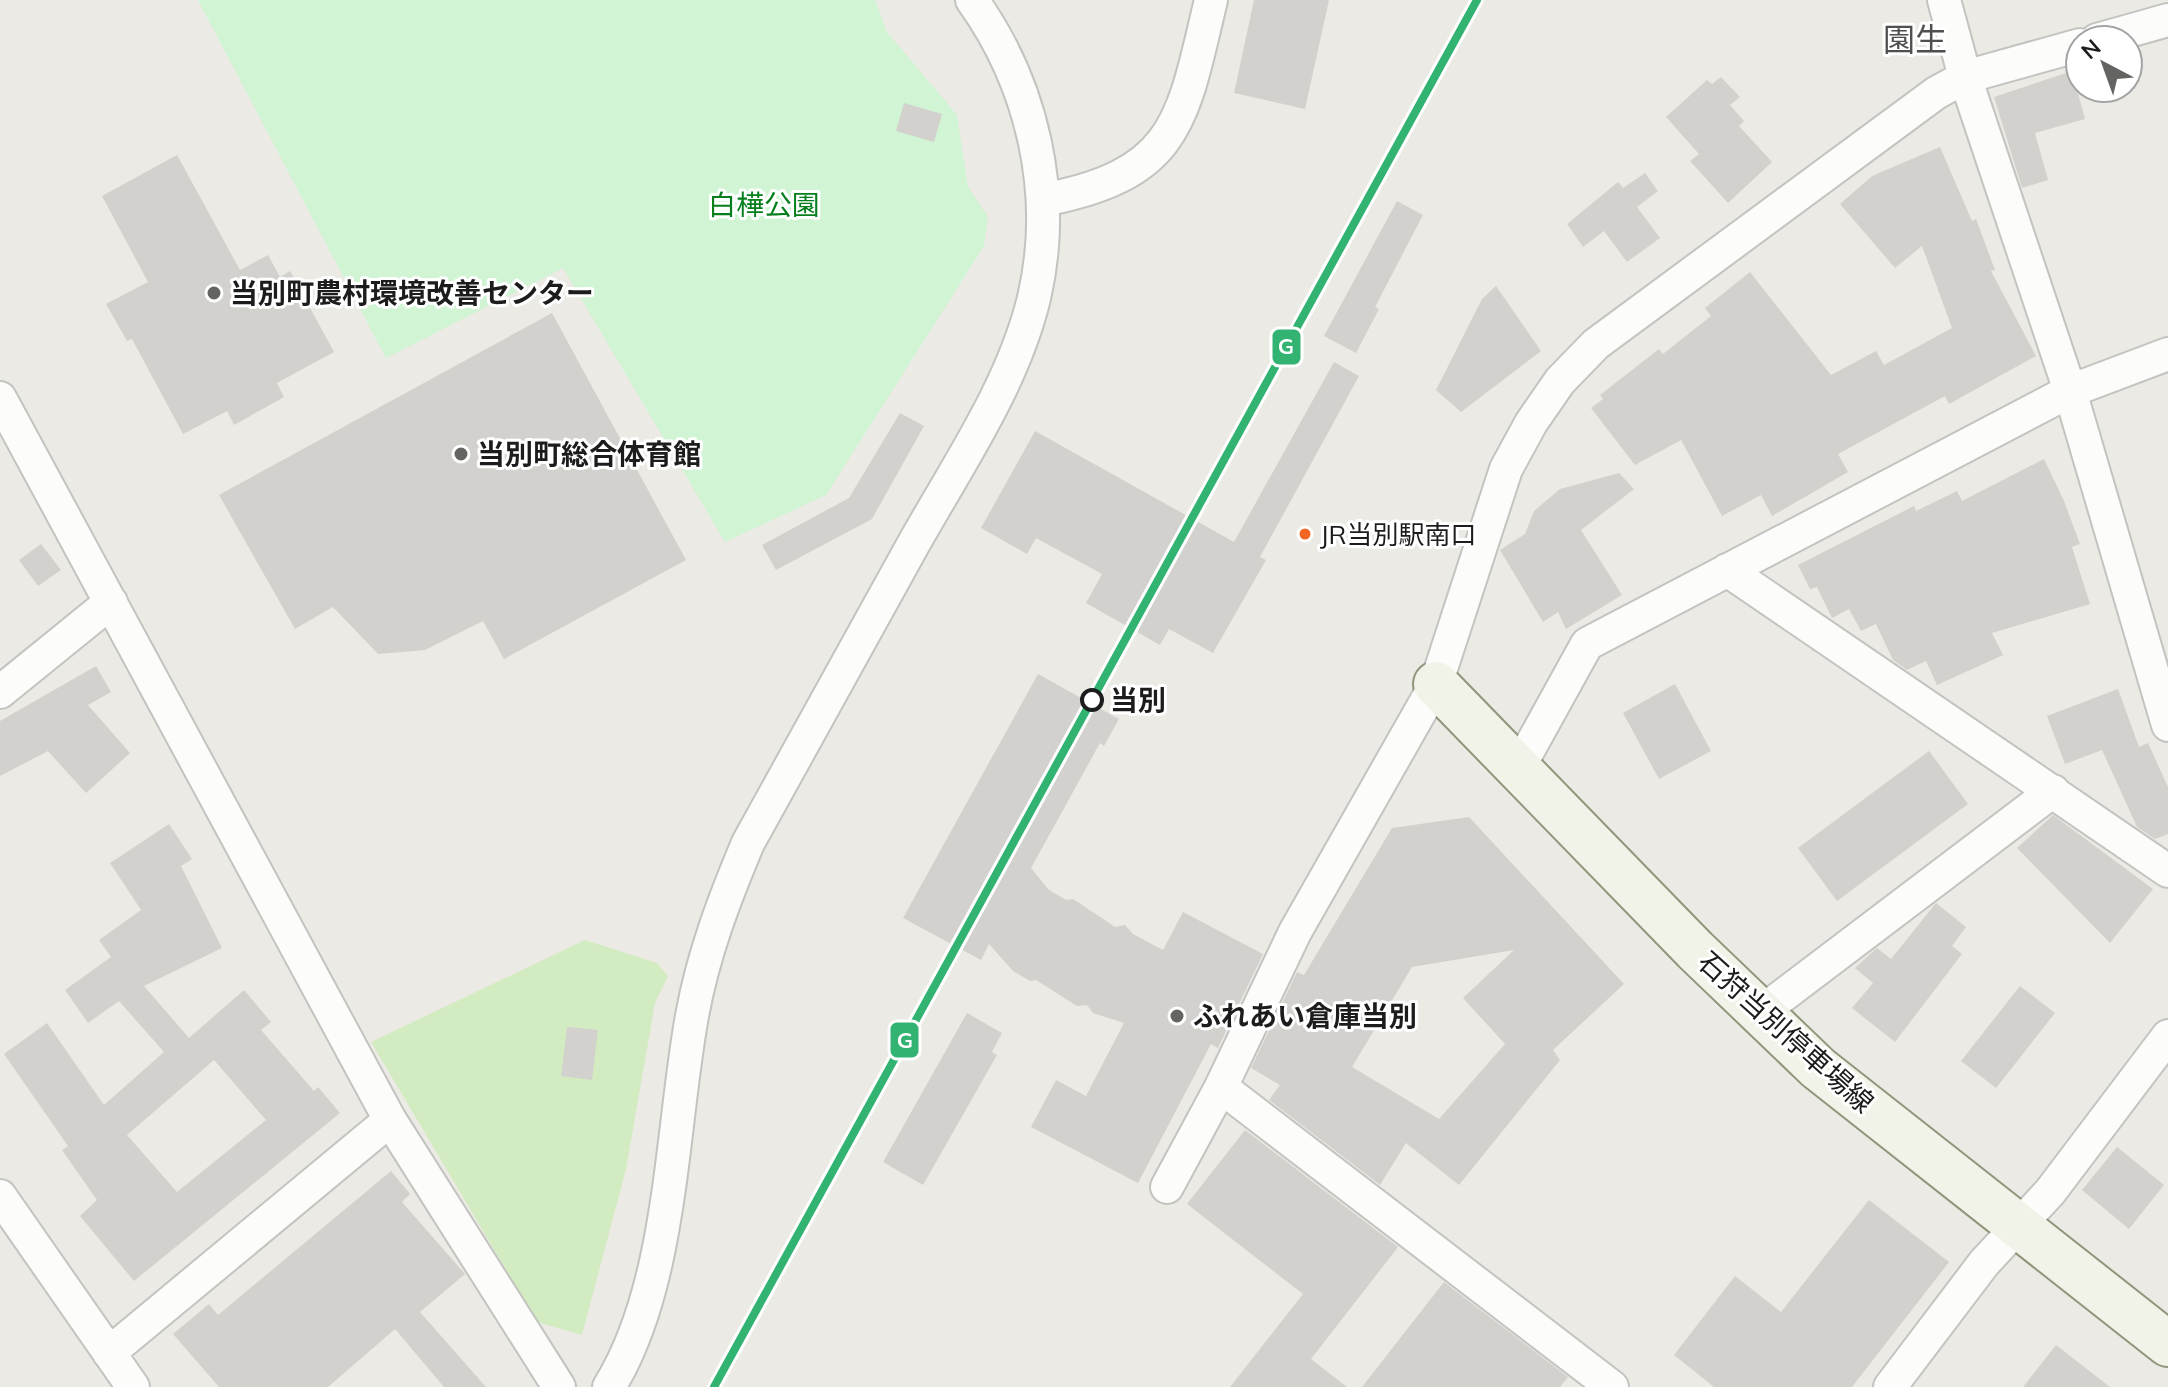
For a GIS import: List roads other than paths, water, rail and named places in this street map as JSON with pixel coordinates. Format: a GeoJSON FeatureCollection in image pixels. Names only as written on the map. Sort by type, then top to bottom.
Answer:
{"type":"FeatureCollection","features":[{"type":"Feature","properties":{"kind":"main road","name":"石狩当別停車場線"},"geometry":{"type":"LineString","coordinates":[[1436,684],[1818,1068],[2168,1344]]}},
{"type":"Feature","properties":{"kind":"street"},"geometry":{"type":"LineString","coordinates":[[609,1387],[635,1329],[656,1257],[692,1016],[718,913],[748,843],[1001,384],[1034,299],[1043,200],[1036,145],[1024,97],[994,30],[972,0]]}},
{"type":"Feature","properties":{"kind":"street"},"geometry":{"type":"LineString","coordinates":[[1043,200],[1089,191],[1120,178],[1144,162],[1162,142],[1178,122],[1188,98],[1211,0]]}},
{"type":"Feature","properties":{"kind":"street"},"geometry":{"type":"LineString","coordinates":[[1944,0],[1965,77],[2070,391],[2168,725]]}},
{"type":"Feature","properties":{"kind":"street"},"geometry":{"type":"LineString","coordinates":[[2144,27],[2168,20]]}},
{"type":"Feature","properties":{"kind":"street"},"geometry":{"type":"LineString","coordinates":[[1167,1187],[1221,1087],[1295,932],[1436,684],[1506,469],[1531,423],[1560,381],[1596,344],[1936,93],[1965,77],[2064,49]]}},
{"type":"Feature","properties":{"kind":"street"},"geometry":{"type":"LineString","coordinates":[[1519,767],[1587,644],[2070,391],[2168,354]]}},
{"type":"Feature","properties":{"kind":"street"},"geometry":{"type":"LineString","coordinates":[[0,398],[390,1120],[559,1387]]}},
{"type":"Feature","properties":{"kind":"street"},"geometry":{"type":"LineString","coordinates":[[1727,570],[2168,871]]}},
{"type":"Feature","properties":{"kind":"street"},"geometry":{"type":"LineString","coordinates":[[0,692],[111,602]]}},
{"type":"Feature","properties":{"kind":"street"},"geometry":{"type":"LineString","coordinates":[[1760,1013],[2053,791]]}},
{"type":"Feature","properties":{"kind":"street"},"geometry":{"type":"LineString","coordinates":[[1890,1387],[1984,1263],[2050,1192],[2168,1036]]}},
{"type":"Feature","properties":{"kind":"street"},"geometry":{"type":"LineString","coordinates":[[1221,1087],[1612,1387]]}},
{"type":"Feature","properties":{"kind":"street"},"geometry":{"type":"LineString","coordinates":[[109,1353],[390,1120]]}},
{"type":"Feature","properties":{"kind":"street"},"geometry":{"type":"LineString","coordinates":[[0,1196],[133,1387]]}},
{"type":"Feature","properties":{"kind":"place","name":"当別町農村環境改善センター"},"geometry":{"type":"Point","coordinates":[214,293]}},
{"type":"Feature","properties":{"kind":"place","name":"当別町総合体育館"},"geometry":{"type":"Point","coordinates":[461,454]}},
{"type":"Feature","properties":{"kind":"place","name":"JR当別駅南口"},"geometry":{"type":"Point","coordinates":[1305,534]}},
{"type":"Feature","properties":{"kind":"place","name":"当別"},"geometry":{"type":"Point","coordinates":[1092,700]}},
{"type":"Feature","properties":{"kind":"place","name":"ふれあい倉庫当別"},"geometry":{"type":"Point","coordinates":[1177,1016]}},
{"type":"Feature","properties":{"kind":"district","name":"園生"},"geometry":{"type":"Point","coordinates":[1915,40]}},
{"type":"Feature","properties":{"kind":"park label","name":"白樺公園"},"geometry":{"type":"Point","coordinates":[764,205]}}]}
